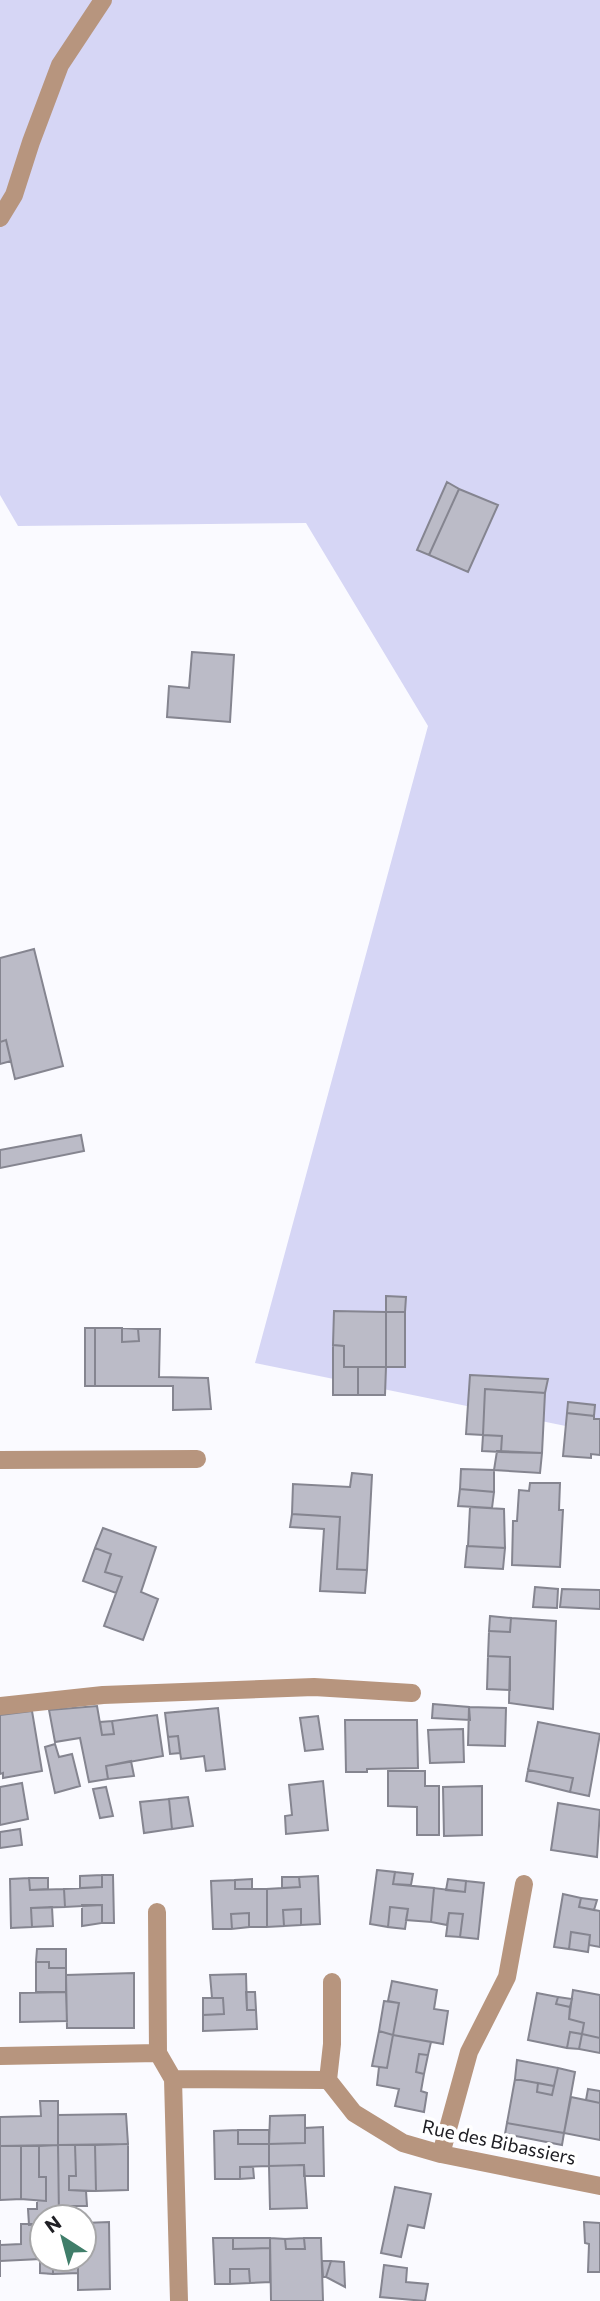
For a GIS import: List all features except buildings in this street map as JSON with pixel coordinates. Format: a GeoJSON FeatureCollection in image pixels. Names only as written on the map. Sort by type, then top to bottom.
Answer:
{"type":"FeatureCollection","features":[{"type":"Feature","properties":{"kind":"street"},"geometry":{"type":"LineString","coordinates":[[0,218],[14,195],[60,65],[103,0]]}},
{"type":"Feature","properties":{"kind":"street"},"geometry":{"type":"LineString","coordinates":[[0,1460],[197,1460]]}},
{"type":"Feature","properties":{"kind":"street"},"geometry":{"type":"LineString","coordinates":[[0,1706],[103,1695],[314,1687],[412,1693]]}},
{"type":"Feature","properties":{"kind":"street"},"geometry":{"type":"LineString","coordinates":[[441,2154],[469,2052],[508,1977],[524,1884]]}},
{"type":"Feature","properties":{"kind":"street"},"geometry":{"type":"LineString","coordinates":[[157,1912],[158,2053],[173,2079],[179,2301]]}},
{"type":"Feature","properties":{"kind":"street"},"geometry":{"type":"LineString","coordinates":[[173,2079],[328,2080],[332,2045],[332,1982]]}},
{"type":"Feature","properties":{"kind":"street"},"geometry":{"type":"LineString","coordinates":[[0,2056],[158,2053]]}},
{"type":"Feature","properties":{"kind":"street","name":"Rue des Bibassiers"},"geometry":{"type":"LineString","coordinates":[[328,2080],[354,2113],[403,2143],[441,2154],[600,2186]]}},
{"type":"Feature","properties":{"kind":"shaded area"},"geometry":{"type":"Polygon","coordinates":[[[0,0],[600,0],[600,1433],[255,1363],[428,726],[306,523],[18,526],[0,495],[0,0]]]}}]}
